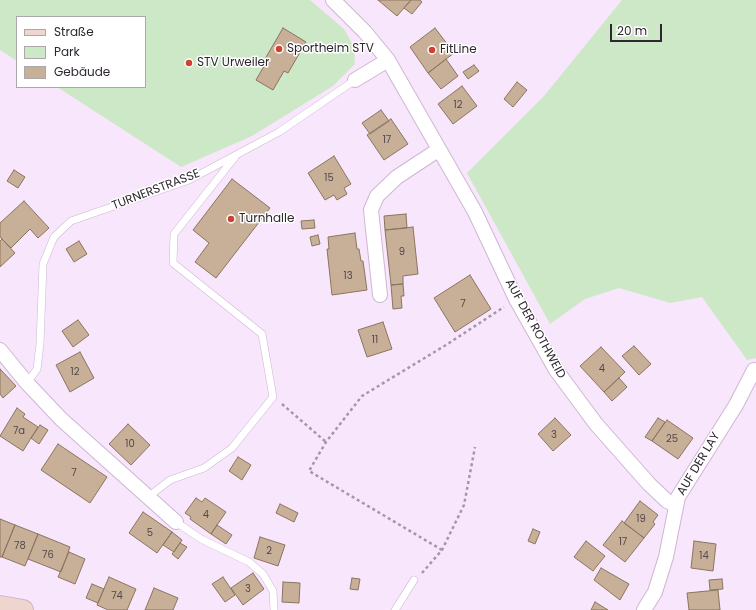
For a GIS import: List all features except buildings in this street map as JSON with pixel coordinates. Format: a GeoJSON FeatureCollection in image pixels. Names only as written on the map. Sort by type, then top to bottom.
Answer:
{"type":"FeatureCollection","features":[{"type":"Feature","properties":{"kind":"main road"},"geometry":{"type":"LineString","coordinates":[[0,606],[22,610]]}},
{"type":"Feature","properties":{"kind":"street","name":"AUF DER ROTHWEID"},"geometry":{"type":"LineString","coordinates":[[333,0],[365,32],[388,60],[438,150],[475,212],[516,298],[556,370],[596,424],[649,484],[667,501],[676,505]]}},
{"type":"Feature","properties":{"kind":"street","name":"TURNERSTRASSE"},"geometry":{"type":"LineString","coordinates":[[355,80],[388,60]]}},
{"type":"Feature","properties":{"kind":"street"},"geometry":{"type":"LineString","coordinates":[[380,295],[371,210],[376,196],[397,177],[438,150]]}},
{"type":"Feature","properties":{"kind":"street"},"geometry":{"type":"LineString","coordinates":[[0,350],[27,383],[61,419],[176,522]]}},
{"type":"Feature","properties":{"kind":"street","name":"AUF DER LAY"},"geometry":{"type":"LineString","coordinates":[[644,610],[655,592],[666,557],[676,505],[686,484],[736,405],[755,365]]}},
{"type":"Feature","properties":{"kind":"lane","name":"TURNERSTRASSE"},"geometry":{"type":"LineString","coordinates":[[27,383],[37,368],[40,344],[43,264],[54,237],[71,220],[189,180],[279,132],[355,80]]}},
{"type":"Feature","properties":{"kind":"lane"},"geometry":{"type":"LineString","coordinates":[[148,497],[170,480],[204,468],[232,448],[273,397],[262,334],[173,263],[174,234],[236,156]]}},
{"type":"Feature","properties":{"kind":"lane"},"geometry":{"type":"LineString","coordinates":[[176,522],[201,539],[249,562],[263,574],[272,591],[274,610]]}},
{"type":"Feature","properties":{"kind":"lane"},"geometry":{"type":"LineString","coordinates":[[395,610],[414,580]]}},
{"type":"Feature","properties":{"kind":"path"},"geometry":{"type":"LineString","coordinates":[[442,550],[310,471],[326,442],[362,396],[446,345],[516,298]]}},
{"type":"Feature","properties":{"kind":"path"},"geometry":{"type":"LineString","coordinates":[[273,397],[326,442]]}},
{"type":"Feature","properties":{"kind":"path"},"geometry":{"type":"LineString","coordinates":[[414,580],[442,550],[464,506],[475,447]]}},
{"type":"Feature","properties":{"kind":"green space"},"geometry":{"type":"Polygon","coordinates":[[[0,0],[310,0],[344,29],[354,47],[355,64],[333,86],[252,136],[181,167],[59,88],[146,88],[146,16],[16,16],[16,60],[0,50],[0,0]]]}},
{"type":"Feature","properties":{"kind":"green space"},"geometry":{"type":"Polygon","coordinates":[[[622,0],[756,0],[756,358],[747,360],[702,297],[670,303],[619,288],[585,299],[550,324],[467,173],[544,96],[622,0]]]}},
{"type":"Feature","properties":{"kind":"place","name":"Sportheim STV"},"geometry":{"type":"Point","coordinates":[279,49]}},
{"type":"Feature","properties":{"kind":"place","name":"FitLine"},"geometry":{"type":"Point","coordinates":[432,50]}},
{"type":"Feature","properties":{"kind":"place","name":"STV Urweiler"},"geometry":{"type":"Point","coordinates":[189,63]}},
{"type":"Feature","properties":{"kind":"place","name":"Turnhalle"},"geometry":{"type":"Point","coordinates":[231,219]}}]}
